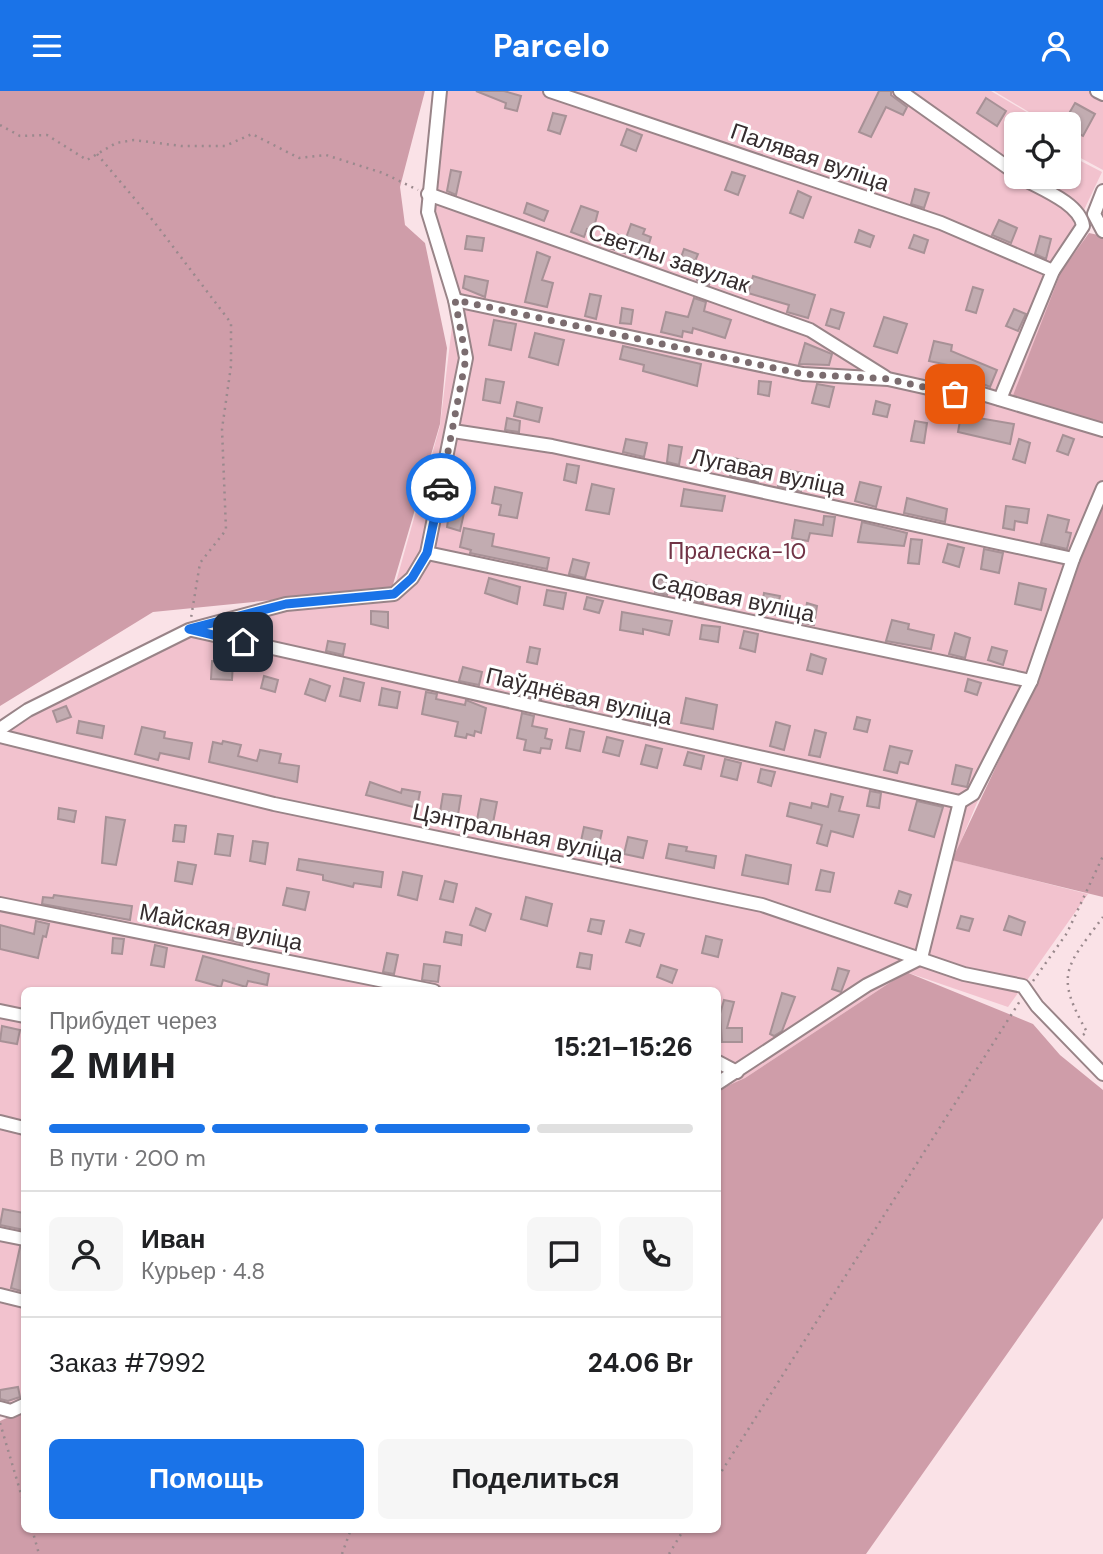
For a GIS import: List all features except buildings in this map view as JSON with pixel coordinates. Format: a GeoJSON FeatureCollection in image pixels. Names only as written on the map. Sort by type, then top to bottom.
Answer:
{"type":"FeatureCollection","features":[{"type":"Feature","properties":{"kind":"street"},"geometry":{"type":"LineString","coordinates":[[0,729],[28,710],[189,629],[286,604],[394,594],[412,578],[427,553],[466,358],[455,300],[428,212],[440,91]]}},
{"type":"Feature","properties":{"kind":"street","name":"Палявая вуліца"},"geometry":{"type":"LineString","coordinates":[[550,91],[941,223],[1053,271]]}},
{"type":"Feature","properties":{"kind":"street"},"geometry":{"type":"LineString","coordinates":[[900,91],[1004,165]]}},
{"type":"Feature","properties":{"kind":"street"},"geometry":{"type":"LineString","coordinates":[[1097,91],[1103,94]]}},
{"type":"Feature","properties":{"kind":"street"},"geometry":{"type":"LineString","coordinates":[[1000,399],[1053,271],[1082,231],[1082,219],[1071,208],[1040,189]]}},
{"type":"Feature","properties":{"kind":"street"},"geometry":{"type":"LineString","coordinates":[[1103,191],[1094,214],[1103,231]]}},
{"type":"Feature","properties":{"kind":"street","name":"Светлы завулак"},"geometry":{"type":"LineString","coordinates":[[428,194],[810,330],[888,379]]}},
{"type":"Feature","properties":{"kind":"street"},"geometry":{"type":"LineString","coordinates":[[455,300],[803,374],[888,379],[955,394],[979,393],[1103,430]]}},
{"type":"Feature","properties":{"kind":"street","name":"Лугавая вуліца"},"geometry":{"type":"LineString","coordinates":[[453,431],[552,446],[1073,559]]}},
{"type":"Feature","properties":{"kind":"street"},"geometry":{"type":"LineString","coordinates":[[721,1081],[867,985],[922,958],[960,802],[973,794],[1031,681],[1073,559],[1103,488]]}},
{"type":"Feature","properties":{"kind":"street","name":"Садовая вуліца"},"geometry":{"type":"LineString","coordinates":[[427,553],[1031,681]]}},
{"type":"Feature","properties":{"kind":"street","name":"Паўднёвая вуліца"},"geometry":{"type":"LineString","coordinates":[[189,629],[960,802]]}},
{"type":"Feature","properties":{"kind":"street","name":"Цэнтральная вуліца"},"geometry":{"type":"LineString","coordinates":[[0,736],[274,804],[762,905],[964,974],[1024,988]]}},
{"type":"Feature","properties":{"kind":"street","name":"Майская вуліца"},"geometry":{"type":"LineString","coordinates":[[0,904],[414,987]]}},
{"type":"Feature","properties":{"kind":"street"},"geometry":{"type":"LineString","coordinates":[[1024,988],[1072,1044],[1103,1074]]}},
{"type":"Feature","properties":{"kind":"street"},"geometry":{"type":"LineString","coordinates":[[0,1011],[21,1015]]}},
{"type":"Feature","properties":{"kind":"street"},"geometry":{"type":"LineString","coordinates":[[721,1064],[737,1072]]}},
{"type":"Feature","properties":{"kind":"street"},"geometry":{"type":"LineString","coordinates":[[0,1122],[21,1127]]}},
{"type":"Feature","properties":{"kind":"street"},"geometry":{"type":"LineString","coordinates":[[0,1234],[21,1238]]}},
{"type":"Feature","properties":{"kind":"street"},"geometry":{"type":"LineString","coordinates":[[0,1295],[21,1300]]}},
{"type":"Feature","properties":{"kind":"street"},"geometry":{"type":"LineString","coordinates":[[0,1408],[11,1411],[21,1406]]}},
{"type":"Feature","properties":{"kind":"path"},"geometry":{"type":"LineString","coordinates":[[0,125],[20,135],[47,135],[87,160],[116,143],[134,141],[181,146],[225,146],[252,134],[299,158],[326,155],[383,173],[428,194]]}},
{"type":"Feature","properties":{"kind":"path"},"geometry":{"type":"LineString","coordinates":[[97,154],[155,223],[231,323],[231,366],[222,429],[226,530],[200,563],[189,629]]}},
{"type":"Feature","properties":{"kind":"path"},"geometry":{"type":"LineString","coordinates":[[721,1472],[1024,988],[1067,933],[1103,856]]}},
{"type":"Feature","properties":{"kind":"path"},"geometry":{"type":"LineString","coordinates":[[1072,1044],[1087,1032],[1069,1000],[1066,977],[1072,958],[1103,917]]}},
{"type":"Feature","properties":{"kind":"path"},"geometry":{"type":"LineString","coordinates":[[0,1423],[21,1494]]}},
{"type":"Feature","properties":{"kind":"path"},"geometry":{"type":"LineString","coordinates":[[33,1533],[39,1554]]}},
{"type":"Feature","properties":{"kind":"path"},"geometry":{"type":"LineString","coordinates":[[342,1554],[350,1533]]}},
{"type":"Feature","properties":{"kind":"path"},"geometry":{"type":"LineString","coordinates":[[668,1554],[681,1533]]}},
{"type":"Feature","properties":{"kind":"green space","name":"Пралеска-10"},"geometry":{"type":"Polygon","coordinates":[[[441,91],[991,91],[1027,112],[1004,112],[1004,189],[1081,189],[1081,161],[1102,172],[1084,210],[1089,230],[1063,280],[1103,425],[1103,502],[953,860],[1088,894],[1008,1007],[906,972],[745,1078],[721,1089],[721,987],[21,987],[21,1407],[0,1417],[0,721],[183,626],[287,601],[394,589],[440,426],[455,301],[432,213],[441,91]]]}},
{"type":"Feature","properties":{"kind":"green space","name":"Пралеска-10"},"geometry":{"type":"Polygon","coordinates":[[[994,91],[1103,91],[1103,170],[1081,158],[1081,112],[1029,112],[994,91]]]}},
{"type":"Feature","properties":{"kind":"shaded area"},"geometry":{"type":"Polygon","coordinates":[[[0,91],[425,91],[400,187],[405,225],[425,243],[447,348],[440,424],[392,588],[153,612],[0,706],[0,91]]]}},
{"type":"Feature","properties":{"kind":"shaded area"},"geometry":{"type":"Polygon","coordinates":[[[1089,233],[1103,236],[1103,424],[1012,398],[1061,272],[1089,233]]]}},
{"type":"Feature","properties":{"kind":"shaded area"},"geometry":{"type":"Polygon","coordinates":[[[1103,499],[1103,897],[952,860],[1036,682],[1103,499]]]}},
{"type":"Feature","properties":{"kind":"shaded area"},"geometry":{"type":"Polygon","coordinates":[[[906,972],[1033,1024],[1060,1055],[1103,1090],[1103,1218],[866,1554],[0,1554],[0,1421],[21,1411],[21,1533],[721,1533],[721,1089],[745,1078],[906,972]]]}},
{"type":"Feature","properties":{"kind":"way so far"},"geometry":{"type":"LineString","coordinates":[[441,488],[466,358],[455,300],[803,374],[888,379],[955,394]]}},
{"type":"Feature","properties":{"kind":"route"},"geometry":{"type":"LineString","coordinates":[[243,642],[189,629],[286,604],[394,594],[412,578],[427,553],[441,488]]}}]}
